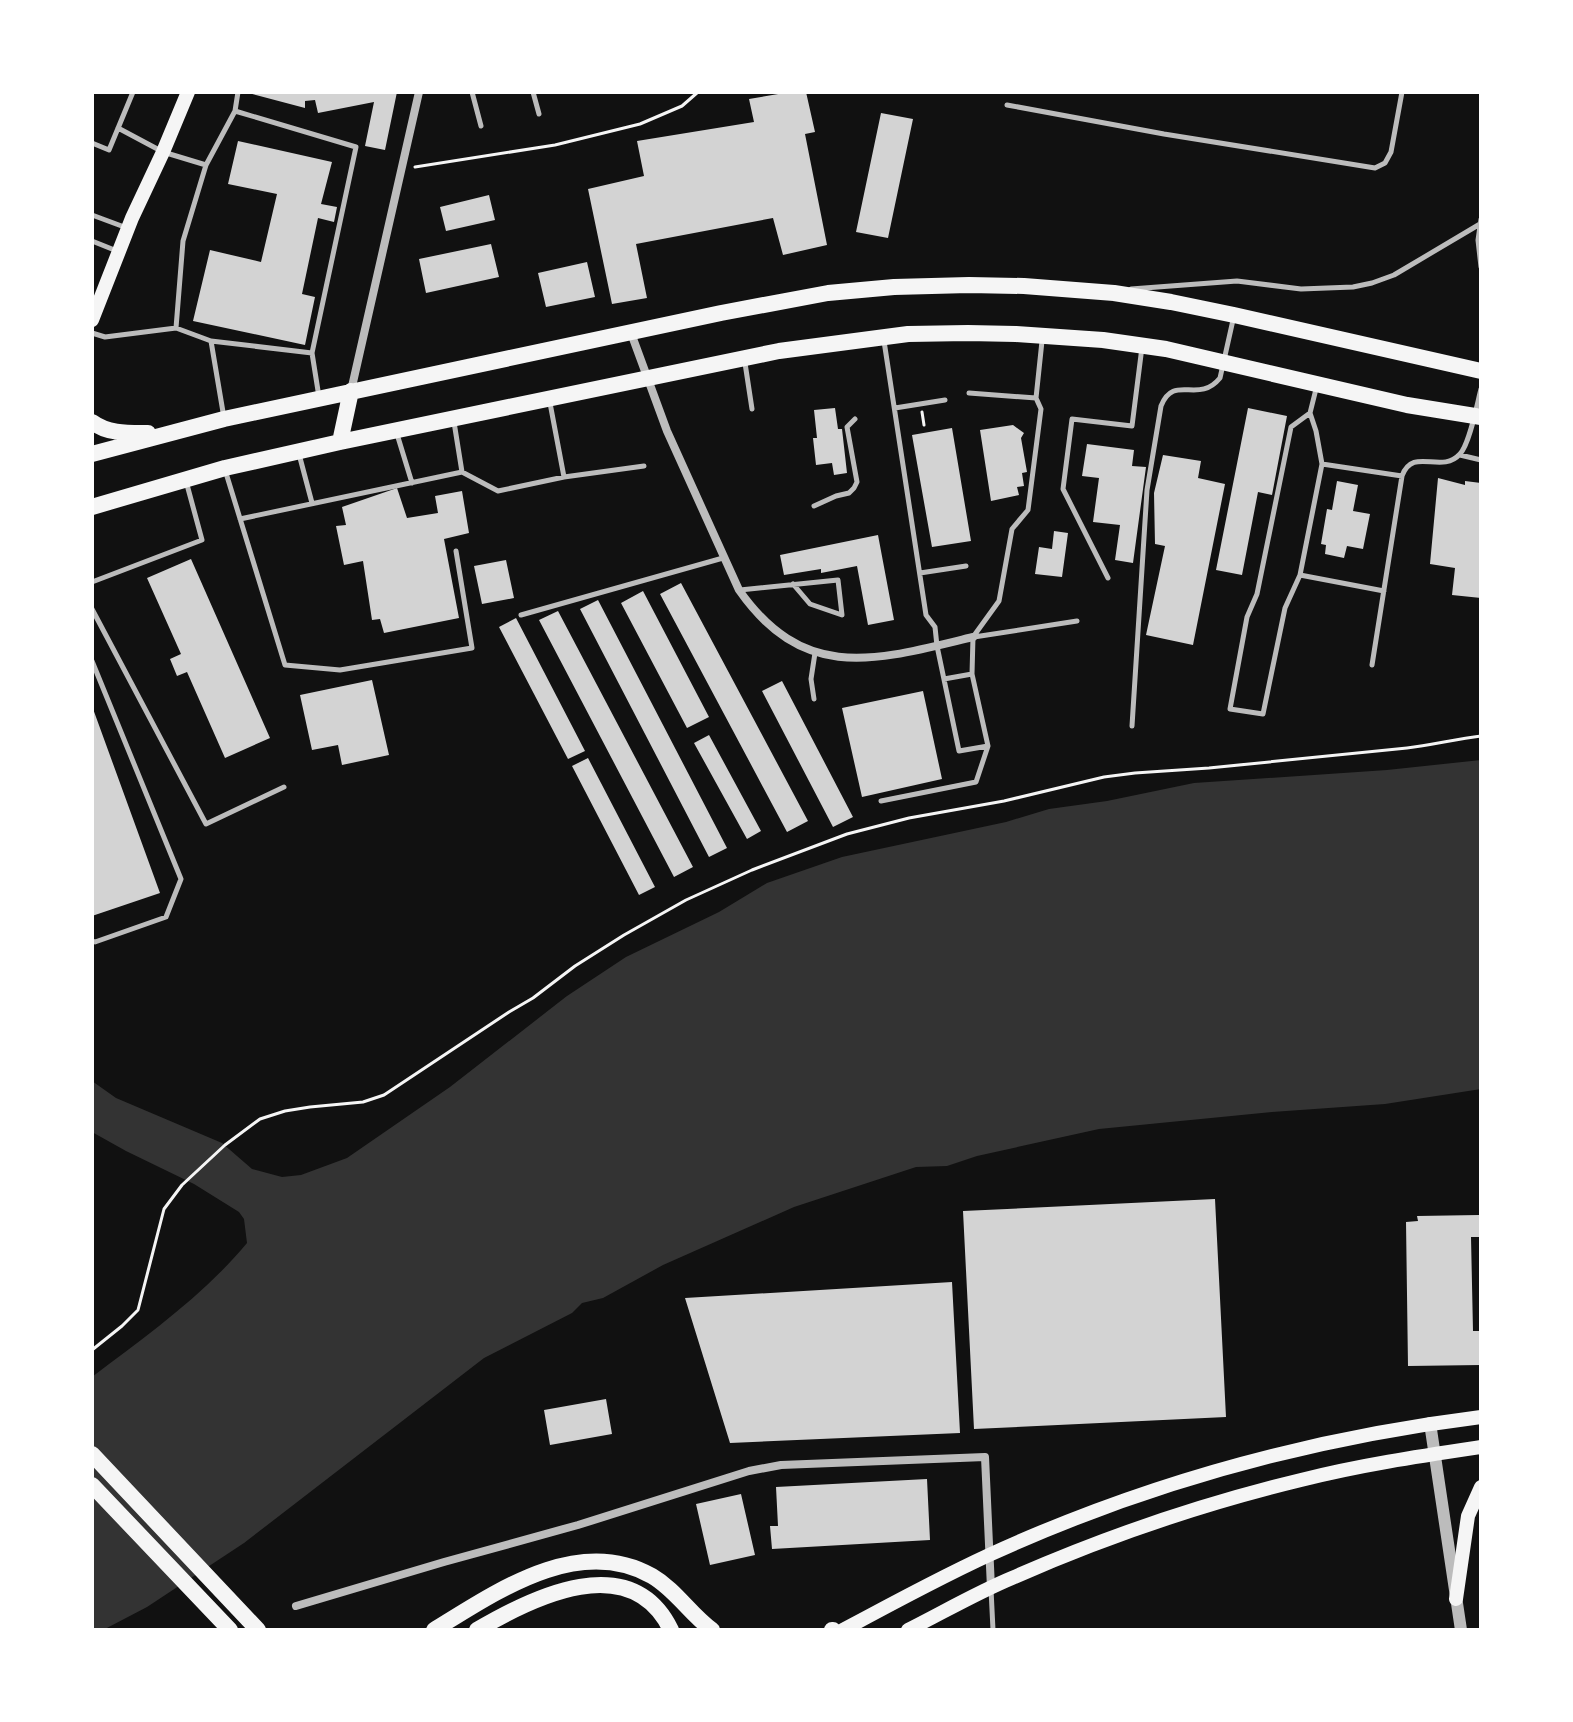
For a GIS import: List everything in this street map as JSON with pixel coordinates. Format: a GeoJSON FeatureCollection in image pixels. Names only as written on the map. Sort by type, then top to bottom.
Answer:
{"type":"FeatureCollection","features":[{"type":"Feature","properties":{"kind":"main road"},"geometry":{"type":"LineString","coordinates":[[92,320],[128,228],[188,92]]}},
{"type":"Feature","properties":{"kind":"main road"},"geometry":{"type":"LineString","coordinates":[[92,454],[224,419],[721,313],[828,293],[894,287],[1024,286],[1114,293],[1234,315],[1481,371]]}},
{"type":"Feature","properties":{"kind":"main road"},"geometry":{"type":"LineString","coordinates":[[92,507],[186,478],[340,442],[779,351],[884,336],[968,333],[1103,340],[1224,363],[1407,405],[1478,416]]}},
{"type":"Feature","properties":{"kind":"main road"},"geometry":{"type":"LineString","coordinates":[[340,442],[351,391]]}},
{"type":"Feature","properties":{"kind":"main road"},"geometry":{"type":"LineString","coordinates":[[92,422],[100,428],[121,433],[169,433]]}},
{"type":"Feature","properties":{"kind":"main road"},"geometry":{"type":"LineString","coordinates":[[843,1630],[989,1555],[1130,1499],[1303,1448],[1366,1434],[1481,1417]]}},
{"type":"Feature","properties":{"kind":"main road"},"geometry":{"type":"LineString","coordinates":[[908,1630],[991,1588],[1093,1544],[1211,1504],[1303,1479],[1481,1447]]}},
{"type":"Feature","properties":{"kind":"main road"},"geometry":{"type":"LineString","coordinates":[[92,1454],[258,1630]]}},
{"type":"Feature","properties":{"kind":"main road"},"geometry":{"type":"LineString","coordinates":[[92,1485],[230,1630]]}},
{"type":"Feature","properties":{"kind":"main road"},"geometry":{"type":"LineString","coordinates":[[1456,1599],[1468,1516],[1481,1487]]}},
{"type":"Feature","properties":{"kind":"main road"},"geometry":{"type":"LineString","coordinates":[[434,1630],[523,1580],[547,1570],[596,1561],[636,1568],[655,1578],[712,1630]]}},
{"type":"Feature","properties":{"kind":"main road"},"geometry":{"type":"LineString","coordinates":[[477,1630],[539,1598],[573,1587],[594,1585],[628,1589],[643,1597],[656,1608],[671,1630]]}},
{"type":"Feature","properties":{"kind":"main road"},"geometry":{"type":"LineString","coordinates":[[189,1586],[214,1630]]}},
{"type":"Feature","properties":{"kind":"main road"},"geometry":{"type":"LineString","coordinates":[[241,1611],[271,1630]]}},
{"type":"Feature","properties":{"kind":"street"},"geometry":{"type":"LineString","coordinates":[[351,391],[419,92]]}},
{"type":"Feature","properties":{"kind":"street"},"geometry":{"type":"LineString","coordinates":[[631,332],[686,476],[724,558],[739,590],[769,627],[815,653],[846,658],[937,646],[973,637]]}},
{"type":"Feature","properties":{"kind":"street"},"geometry":{"type":"LineString","coordinates":[[1430,1423],[1461,1630]]}},
{"type":"Feature","properties":{"kind":"street"},"geometry":{"type":"LineString","coordinates":[[296,1606],[578,1525],[749,1471],[781,1465],[985,1457],[991,1588]]}},
{"type":"Feature","properties":{"kind":"lane"},"geometry":{"type":"LineString","coordinates":[[92,143],[109,150],[133,92]]}},
{"type":"Feature","properties":{"kind":"lane"},"geometry":{"type":"LineString","coordinates":[[176,328],[183,241],[206,165],[235,111],[238,92]]}},
{"type":"Feature","properties":{"kind":"lane"},"geometry":{"type":"LineString","coordinates":[[472,92],[481,126]]}},
{"type":"Feature","properties":{"kind":"lane"},"geometry":{"type":"LineString","coordinates":[[533,92],[539,114]]}},
{"type":"Feature","properties":{"kind":"lane"},"geometry":{"type":"LineString","coordinates":[[1007,105],[1375,168],[1385,163],[1391,152],[1402,92]]}},
{"type":"Feature","properties":{"kind":"lane"},"geometry":{"type":"LineString","coordinates":[[235,111],[356,147],[312,353],[319,398]]}},
{"type":"Feature","properties":{"kind":"lane"},"geometry":{"type":"LineString","coordinates":[[118,128],[163,152],[206,165]]}},
{"type":"Feature","properties":{"kind":"lane"},"geometry":{"type":"LineString","coordinates":[[92,215],[128,228]]}},
{"type":"Feature","properties":{"kind":"lane"},"geometry":{"type":"LineString","coordinates":[[1481,221],[1478,240],[1481,267]]}},
{"type":"Feature","properties":{"kind":"lane"},"geometry":{"type":"LineString","coordinates":[[1114,293],[1225,281],[1301,289],[1353,287],[1394,275],[1481,221]]}},
{"type":"Feature","properties":{"kind":"lane"},"geometry":{"type":"LineString","coordinates":[[92,241],[119,251]]}},
{"type":"Feature","properties":{"kind":"lane"},"geometry":{"type":"LineString","coordinates":[[1132,726],[1147,490],[1161,406],[1170,392],[1176,389],[1200,391],[1214,385],[1220,378],[1234,315]]}},
{"type":"Feature","properties":{"kind":"lane"},"geometry":{"type":"LineString","coordinates":[[92,333],[105,337],[176,328],[211,341],[312,353]]}},
{"type":"Feature","properties":{"kind":"lane"},"geometry":{"type":"LineString","coordinates":[[884,336],[926,615],[935,627],[959,751],[988,746]]}},
{"type":"Feature","properties":{"kind":"lane"},"geometry":{"type":"LineString","coordinates":[[881,801],[976,782],[988,746],[972,674],[973,637],[999,601],[1012,529],[1028,510],[1041,409],[1036,398],[1043,336]]}},
{"type":"Feature","properties":{"kind":"lane"},"geometry":{"type":"LineString","coordinates":[[211,341],[224,419]]}},
{"type":"Feature","properties":{"kind":"lane"},"geometry":{"type":"LineString","coordinates":[[1108,578],[1063,489],[1072,419],[1132,426],[1142,346]]}},
{"type":"Feature","properties":{"kind":"lane"},"geometry":{"type":"LineString","coordinates":[[744,358],[752,409]]}},
{"type":"Feature","properties":{"kind":"lane"},"geometry":{"type":"LineString","coordinates":[[1310,413],[1291,427],[1257,594],[1247,617],[1230,709],[1263,714],[1285,608],[1300,575],[1322,464],[1310,413],[1317,384]]}},
{"type":"Feature","properties":{"kind":"lane"},"geometry":{"type":"LineString","coordinates":[[1372,665],[1405,468],[1411,462],[1443,463],[1460,455],[1478,416],[1481,389]]}},
{"type":"Feature","properties":{"kind":"lane"},"geometry":{"type":"LineString","coordinates":[[969,393],[1036,398]]}},
{"type":"Feature","properties":{"kind":"lane"},"geometry":{"type":"LineString","coordinates":[[550,398],[564,477]]}},
{"type":"Feature","properties":{"kind":"lane"},"geometry":{"type":"LineString","coordinates":[[895,408],[945,400]]}},
{"type":"Feature","properties":{"kind":"lane"},"geometry":{"type":"LineString","coordinates":[[453,418],[462,472]]}},
{"type":"Feature","properties":{"kind":"lane"},"geometry":{"type":"LineString","coordinates":[[814,506],[849,493],[857,482],[847,427],[855,419]]}},
{"type":"Feature","properties":{"kind":"lane"},"geometry":{"type":"LineString","coordinates":[[396,430],[412,483]]}},
{"type":"Feature","properties":{"kind":"lane"},"geometry":{"type":"LineString","coordinates":[[299,452],[312,503]]}},
{"type":"Feature","properties":{"kind":"lane"},"geometry":{"type":"LineString","coordinates":[[1460,455],[1481,460]]}},
{"type":"Feature","properties":{"kind":"lane"},"geometry":{"type":"LineString","coordinates":[[1322,464],[1402,476]]}},
{"type":"Feature","properties":{"kind":"lane"},"geometry":{"type":"LineString","coordinates":[[240,519],[462,472],[498,491],[564,477],[644,466]]}},
{"type":"Feature","properties":{"kind":"lane"},"geometry":{"type":"LineString","coordinates":[[225,468],[285,665],[340,670],[472,648],[456,551]]}},
{"type":"Feature","properties":{"kind":"lane"},"geometry":{"type":"LineString","coordinates":[[92,582],[202,540],[186,478]]}},
{"type":"Feature","properties":{"kind":"lane"},"geometry":{"type":"LineString","coordinates":[[521,615],[724,558]]}},
{"type":"Feature","properties":{"kind":"lane"},"geometry":{"type":"LineString","coordinates":[[920,573],[966,566]]}},
{"type":"Feature","properties":{"kind":"lane"},"geometry":{"type":"LineString","coordinates":[[1300,575],[1384,591]]}},
{"type":"Feature","properties":{"kind":"lane"},"geometry":{"type":"LineString","coordinates":[[739,590],[793,584],[838,580],[842,615],[810,604],[793,584]]}},
{"type":"Feature","properties":{"kind":"lane"},"geometry":{"type":"LineString","coordinates":[[92,609],[206,824],[284,787]]}},
{"type":"Feature","properties":{"kind":"lane"},"geometry":{"type":"LineString","coordinates":[[973,637],[1077,621]]}},
{"type":"Feature","properties":{"kind":"lane"},"geometry":{"type":"LineString","coordinates":[[814,699],[811,679],[815,653]]}},
{"type":"Feature","properties":{"kind":"lane"},"geometry":{"type":"LineString","coordinates":[[92,661],[181,879],[166,917],[92,941]]}},
{"type":"Feature","properties":{"kind":"lane"},"geometry":{"type":"LineString","coordinates":[[944,679],[972,674]]}},
{"type":"Feature","properties":{"kind":"lane"},"geometry":{"type":"LineString","coordinates":[[991,1588],[993,1630]]}},
{"type":"Feature","properties":{"kind":"path"},"geometry":{"type":"LineString","coordinates":[[401,169],[555,145],[640,124],[682,106],[698,92]]}},
{"type":"Feature","properties":{"kind":"path"},"geometry":{"type":"LineString","coordinates":[[92,1350],[138,1310],[164,1209],[182,1185],[225,1145],[260,1119],[285,1111],[363,1102],[384,1095],[624,935],[686,900],[752,870],[847,834],[1104,777],[1428,746],[1481,736]]}},
{"type":"Feature","properties":{"kind":"shaded area"},"geometry":{"type":"Polygon","coordinates":[[[1481,760],[1481,1089],[1385,1104],[1099,1129],[977,1156],[947,1166],[916,1167],[794,1207],[663,1265],[603,1298],[582,1303],[572,1313],[484,1358],[244,1543],[147,1607],[103,1630],[92,1630],[92,1377],[193,1298],[247,1243],[244,1219],[239,1212],[194,1184],[92,1132],[92,1081],[116,1098],[222,1143],[252,1169],[282,1177],[301,1175],[347,1158],[450,1087],[567,996],[626,957],[719,912],[767,883],[842,857],[1006,822],[1049,809],[1194,783],[1387,770],[1481,760]]]}},
{"type":"Feature","properties":{"kind":"building"},"geometry":{"type":"Polygon","coordinates":[[[245,92],[397,92],[385,150],[365,146],[374,102],[318,113],[315,100],[305,101],[305,108],[245,92]]]}},
{"type":"Feature","properties":{"kind":"building"},"geometry":{"type":"Polygon","coordinates":[[[806,92],[815,132],[805,134],[827,245],[783,255],[773,218],[636,244],[647,298],[612,304],[588,189],[644,176],[637,141],[754,122],[749,99],[806,92]]]}},
{"type":"Feature","properties":{"kind":"building"},"geometry":{"type":"Polygon","coordinates":[[[881,113],[913,119],[888,238],[856,232],[881,113]]]}},
{"type":"Feature","properties":{"kind":"building"},"geometry":{"type":"Polygon","coordinates":[[[238,141],[332,162],[321,204],[337,207],[334,222],[318,218],[302,294],[315,297],[305,345],[193,321],[210,250],[261,262],[277,194],[228,184],[238,141]]]}},
{"type":"Feature","properties":{"kind":"building"},"geometry":{"type":"Polygon","coordinates":[[[489,195],[495,220],[446,231],[440,207],[489,195]]]}},
{"type":"Feature","properties":{"kind":"building"},"geometry":{"type":"Polygon","coordinates":[[[491,244],[499,277],[426,293],[419,259],[491,244]]]}},
{"type":"Feature","properties":{"kind":"building"},"geometry":{"type":"Polygon","coordinates":[[[587,262],[595,297],[546,307],[538,273],[587,262]]]}},
{"type":"Feature","properties":{"kind":"building"},"geometry":{"type":"Polygon","coordinates":[[[835,408],[838,429],[842,429],[847,473],[834,475],[832,463],[816,465],[813,438],[817,438],[814,410],[835,408]]]}},
{"type":"Feature","properties":{"kind":"building"},"geometry":{"type":"Polygon","coordinates":[[[1248,408],[1287,416],[1272,495],[1258,492],[1242,575],[1216,570],[1248,408]]]}},
{"type":"Feature","properties":{"kind":"building"},"geometry":{"type":"Polygon","coordinates":[[[1013,425],[1024,433],[1021,438],[1027,472],[1022,473],[1024,486],[1017,487],[1019,495],[991,501],[980,430],[1013,425]]]}},
{"type":"Feature","properties":{"kind":"building"},"geometry":{"type":"Polygon","coordinates":[[[952,428],[971,541],[932,547],[912,435],[952,428]]]}},
{"type":"Feature","properties":{"kind":"building"},"geometry":{"type":"Polygon","coordinates":[[[1087,444],[1134,450],[1132,466],[1146,467],[1133,563],[1115,560],[1120,525],[1093,522],[1099,478],[1082,476],[1087,444]]]}},
{"type":"Feature","properties":{"kind":"building"},"geometry":{"type":"Polygon","coordinates":[[[1163,455],[1201,461],[1198,478],[1225,484],[1193,645],[1146,635],[1165,546],[1155,544],[1154,493],[1163,455]]]}},
{"type":"Feature","properties":{"kind":"building"},"geometry":{"type":"Polygon","coordinates":[[[1438,478],[1465,485],[1465,481],[1481,483],[1481,598],[1452,595],[1455,568],[1430,564],[1438,478]]]}},
{"type":"Feature","properties":{"kind":"building"},"geometry":{"type":"Polygon","coordinates":[[[1337,481],[1358,485],[1353,511],[1370,514],[1363,549],[1347,546],[1344,558],[1325,554],[1326,545],[1321,544],[1327,509],[1332,510],[1337,481]]]}},
{"type":"Feature","properties":{"kind":"building"},"geometry":{"type":"Polygon","coordinates":[[[397,488],[407,518],[438,513],[435,496],[462,491],[469,533],[444,539],[459,618],[384,633],[380,619],[372,620],[363,561],[344,565],[336,526],[346,525],[342,507],[397,488]]]}},
{"type":"Feature","properties":{"kind":"building"},"geometry":{"type":"Polygon","coordinates":[[[1054,531],[1068,533],[1062,577],[1035,574],[1039,547],[1052,549],[1054,531]]]}},
{"type":"Feature","properties":{"kind":"building"},"geometry":{"type":"Polygon","coordinates":[[[878,535],[894,620],[868,625],[857,566],[821,573],[821,569],[784,575],[780,555],[878,535]]]}},
{"type":"Feature","properties":{"kind":"building"},"geometry":{"type":"Polygon","coordinates":[[[191,559],[270,738],[225,758],[187,672],[177,676],[170,659],[181,654],[147,578],[191,559]]]}},
{"type":"Feature","properties":{"kind":"building"},"geometry":{"type":"Polygon","coordinates":[[[506,560],[514,598],[482,604],[474,566],[506,560]]]}},
{"type":"Feature","properties":{"kind":"building"},"geometry":{"type":"Polygon","coordinates":[[[681,583],[808,821],[787,832],[660,594],[681,583]]]}},
{"type":"Feature","properties":{"kind":"building"},"geometry":{"type":"Polygon","coordinates":[[[643,591],[709,717],[687,728],[621,603],[643,591]]]}},
{"type":"Feature","properties":{"kind":"building"},"geometry":{"type":"Polygon","coordinates":[[[598,600],[727,848],[709,857],[580,609],[598,600]]]}},
{"type":"Feature","properties":{"kind":"building"},"geometry":{"type":"Polygon","coordinates":[[[558,611],[693,867],[674,877],[539,620],[558,611]]]}},
{"type":"Feature","properties":{"kind":"building"},"geometry":{"type":"Polygon","coordinates":[[[516,618],[585,751],[568,759],[499,627],[516,618]]]}},
{"type":"Feature","properties":{"kind":"building"},"geometry":{"type":"Polygon","coordinates":[[[372,680],[389,755],[342,765],[338,745],[312,750],[300,695],[372,680]]]}},
{"type":"Feature","properties":{"kind":"building"},"geometry":{"type":"Polygon","coordinates":[[[782,681],[853,817],[833,827],[762,691],[782,681]]]}},
{"type":"Feature","properties":{"kind":"building"},"geometry":{"type":"Polygon","coordinates":[[[923,691],[942,779],[862,797],[842,708],[923,691]]]}},
{"type":"Feature","properties":{"kind":"building"},"geometry":{"type":"Polygon","coordinates":[[[92,706],[160,893],[92,916],[92,706]]]}},
{"type":"Feature","properties":{"kind":"building"},"geometry":{"type":"Polygon","coordinates":[[[709,735],[761,831],[747,839],[694,743],[709,735]]]}},
{"type":"Feature","properties":{"kind":"building"},"geometry":{"type":"Polygon","coordinates":[[[588,758],[655,887],[639,895],[572,766],[588,758]]]}},
{"type":"Feature","properties":{"kind":"building"},"geometry":{"type":"Polygon","coordinates":[[[1215,1199],[1226,1417],[974,1429],[963,1211],[1215,1199]]]}},
{"type":"Feature","properties":{"kind":"building"},"geometry":{"type":"Polygon","coordinates":[[[1479,1215],[1479,1237],[1471,1237],[1473,1331],[1481,1331],[1481,1365],[1408,1366],[1406,1222],[1418,1221],[1417,1216],[1479,1215]]]}},
{"type":"Feature","properties":{"kind":"building"},"geometry":{"type":"Polygon","coordinates":[[[952,1282],[960,1433],[730,1443],[685,1298],[952,1282]]]}},
{"type":"Feature","properties":{"kind":"building"},"geometry":{"type":"Polygon","coordinates":[[[606,1399],[612,1434],[550,1445],[544,1410],[606,1399]]]}},
{"type":"Feature","properties":{"kind":"building"},"geometry":{"type":"Polygon","coordinates":[[[927,1479],[930,1540],[772,1549],[770,1526],[778,1526],[776,1487],[927,1479]]]}},
{"type":"Feature","properties":{"kind":"building"},"geometry":{"type":"Polygon","coordinates":[[[741,1494],[755,1555],[710,1565],[696,1504],[741,1494]]]}}]}
